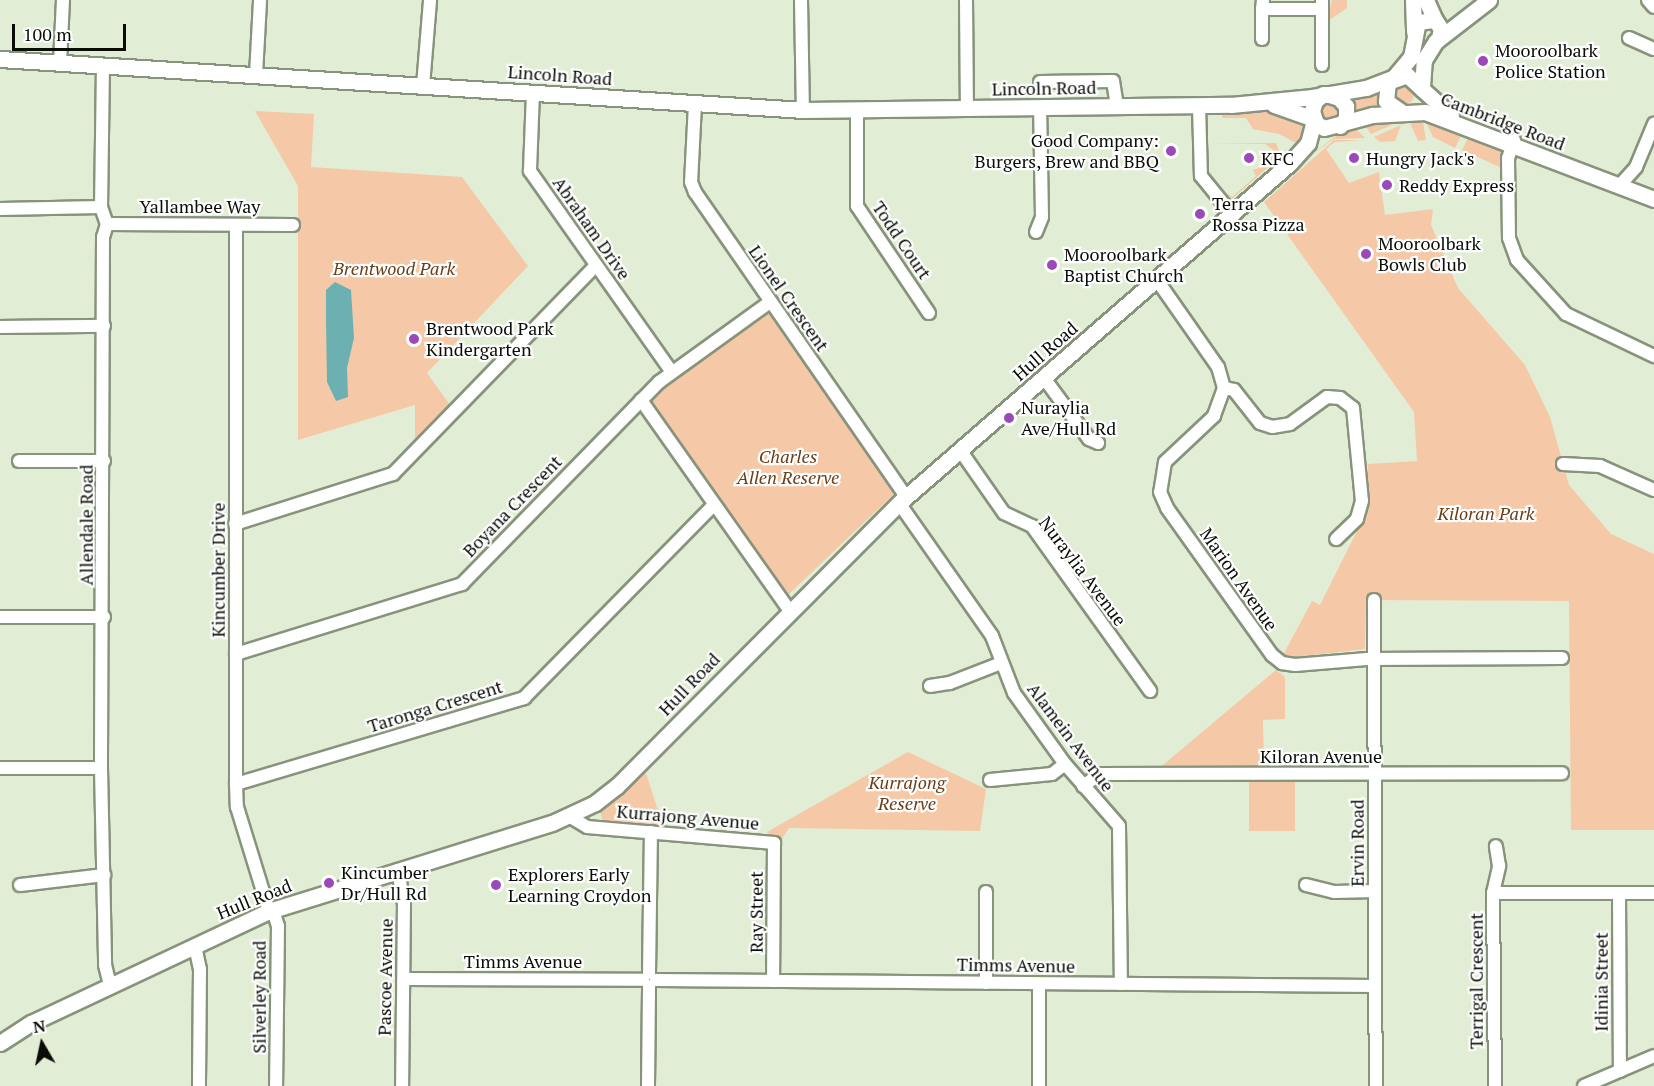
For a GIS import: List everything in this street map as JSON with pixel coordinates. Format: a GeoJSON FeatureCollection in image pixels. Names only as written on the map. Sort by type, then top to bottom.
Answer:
{"type":"FeatureCollection","features":[{"type":"Feature","properties":{"kind":"main road"},"geometry":{"type":"LineString","coordinates":[[1413,0],[1411,57],[1386,88],[1386,101],[1394,110],[1406,112],[1420,104],[1424,60],[1441,29],[1426,0]]}},
{"type":"Feature","properties":{"kind":"main road"},"geometry":{"type":"LineString","coordinates":[[1413,33],[1421,43],[1437,40],[1463,16],[1475,0]]}},
{"type":"Feature","properties":{"kind":"main road"},"geometry":{"type":"LineString","coordinates":[[1413,33],[1422,19],[1450,20],[1463,16],[1489,0]]}},
{"type":"Feature","properties":{"kind":"main road","name":"Lincoln Road"},"geometry":{"type":"LineString","coordinates":[[0,59],[803,110],[1199,106],[1260,104],[1324,94]]}},
{"type":"Feature","properties":{"kind":"main road"},"geometry":{"type":"LineString","coordinates":[[1324,94],[1339,98],[1346,106],[1346,118],[1339,127],[1324,128],[1314,119],[1313,104],[1324,94],[1366,88],[1393,78],[1410,76],[1422,88]]}},
{"type":"Feature","properties":{"kind":"main road","name":"Cambridge Road"},"geometry":{"type":"LineString","coordinates":[[1422,88],[1443,111],[1469,125],[1654,199]]}},
{"type":"Feature","properties":{"kind":"main road","name":"Lincoln Road"},"geometry":{"type":"LineString","coordinates":[[1260,104],[1287,108],[1314,119]]}},
{"type":"Feature","properties":{"kind":"main road","name":"Cambridge Road"},"geometry":{"type":"LineString","coordinates":[[1406,112],[1427,112],[1469,125]]}},
{"type":"Feature","properties":{"kind":"main road","name":"Hull Road"},"geometry":{"type":"LineString","coordinates":[[0,1043],[31,1023],[271,910],[570,816],[595,803],[617,786],[789,610],[902,500],[1290,163],[1339,127],[1363,117],[1406,112]]}},
{"type":"Feature","properties":{"kind":"main road","name":"Hull Road"},"geometry":{"type":"LineString","coordinates":[[1290,163],[1308,142],[1314,119]]}},
{"type":"Feature","properties":{"kind":"street"},"geometry":{"type":"LineString","coordinates":[[60,63],[63,0]]}},
{"type":"Feature","properties":{"kind":"street"},"geometry":{"type":"LineString","coordinates":[[256,75],[260,0]]}},
{"type":"Feature","properties":{"kind":"street"},"geometry":{"type":"LineString","coordinates":[[423,86],[430,0]]}},
{"type":"Feature","properties":{"kind":"street"},"geometry":{"type":"LineString","coordinates":[[801,0],[803,110]]}},
{"type":"Feature","properties":{"kind":"street"},"geometry":{"type":"LineString","coordinates":[[966,0],[968,108]]}},
{"type":"Feature","properties":{"kind":"street"},"geometry":{"type":"LineString","coordinates":[[1648,0],[1654,7]]}},
{"type":"Feature","properties":{"kind":"street"},"geometry":{"type":"LineString","coordinates":[[1262,39],[1262,4],[1322,4],[1322,65]]}},
{"type":"Feature","properties":{"kind":"street"},"geometry":{"type":"LineString","coordinates":[[1629,38],[1654,50]]}},
{"type":"Feature","properties":{"kind":"street","name":"Allendale Road"},"geometry":{"type":"LineString","coordinates":[[103,65],[101,207],[107,224],[103,237],[104,617],[101,768],[105,966],[110,985]]}},
{"type":"Feature","properties":{"kind":"street","name":"Lincoln Road"},"geometry":{"type":"LineString","coordinates":[[1040,82],[1113,81],[1117,107]]}},
{"type":"Feature","properties":{"kind":"street","name":"Abraham Drive"},"geometry":{"type":"LineString","coordinates":[[533,92],[530,171],[671,371]]}},
{"type":"Feature","properties":{"kind":"street","name":"Lionel Crescent"},"geometry":{"type":"LineString","coordinates":[[695,104],[691,182],[695,192],[902,500]]}},
{"type":"Feature","properties":{"kind":"street"},"geometry":{"type":"LineString","coordinates":[[1199,106],[1201,176],[1232,214]]}},
{"type":"Feature","properties":{"kind":"street"},"geometry":{"type":"LineString","coordinates":[[1036,232],[1042,216],[1040,107]]}},
{"type":"Feature","properties":{"kind":"street","name":"Todd Court"},"geometry":{"type":"LineString","coordinates":[[857,110],[857,206],[929,313]]}},
{"type":"Feature","properties":{"kind":"street"},"geometry":{"type":"LineString","coordinates":[[1620,185],[1636,167],[1654,124]]}},
{"type":"Feature","properties":{"kind":"street"},"geometry":{"type":"LineString","coordinates":[[1513,144],[1509,238],[1517,260],[1566,314],[1654,356]]}},
{"type":"Feature","properties":{"kind":"street"},"geometry":{"type":"LineString","coordinates":[[0,209],[101,207]]}},
{"type":"Feature","properties":{"kind":"street","name":"Yallambee Way"},"geometry":{"type":"LineString","coordinates":[[107,224],[293,225]]}},
{"type":"Feature","properties":{"kind":"street","name":"Kincumber Drive"},"geometry":{"type":"LineString","coordinates":[[236,225],[237,807],[271,910]]}},
{"type":"Feature","properties":{"kind":"street"},"geometry":{"type":"LineString","coordinates":[[235,524],[393,474],[597,265]]}},
{"type":"Feature","properties":{"kind":"street"},"geometry":{"type":"LineString","coordinates":[[1157,280],[1218,367],[1224,388],[1234,390],[1260,423],[1272,427],[1290,424],[1327,397],[1340,398],[1353,408],[1362,501],[1356,519],[1336,539]]}},
{"type":"Feature","properties":{"kind":"street","name":"Boyana Crescent"},"geometry":{"type":"LineString","coordinates":[[236,654],[462,584],[671,371],[770,302]]}},
{"type":"Feature","properties":{"kind":"street"},"geometry":{"type":"LineString","coordinates":[[0,327],[104,326]]}},
{"type":"Feature","properties":{"kind":"street"},"geometry":{"type":"LineString","coordinates":[[1044,378],[1089,439],[1098,443]]}},
{"type":"Feature","properties":{"kind":"street","name":"Marion Avenue"},"geometry":{"type":"LineString","coordinates":[[1224,388],[1214,416],[1165,462],[1160,479],[1167,508],[1272,655],[1282,663],[1374,659],[1562,658]]}},
{"type":"Feature","properties":{"kind":"street"},"geometry":{"type":"LineString","coordinates":[[641,400],[713,506],[789,610]]}},
{"type":"Feature","properties":{"kind":"street","name":"Nuraylia Avenue"},"geometry":{"type":"LineString","coordinates":[[960,450],[1004,513],[1032,526],[1150,691]]}},
{"type":"Feature","properties":{"kind":"street"},"geometry":{"type":"LineString","coordinates":[[19,461],[104,461]]}},
{"type":"Feature","properties":{"kind":"street"},"geometry":{"type":"LineString","coordinates":[[1563,464],[1600,466],[1654,490]]}},
{"type":"Feature","properties":{"kind":"street","name":"Alamein Avenue"},"geometry":{"type":"LineString","coordinates":[[902,500],[992,636],[1014,693],[1065,764],[1120,831],[1121,984]]}},
{"type":"Feature","properties":{"kind":"street","name":"Taronga Crescent"},"geometry":{"type":"LineString","coordinates":[[236,784],[524,698],[713,506]]}},
{"type":"Feature","properties":{"kind":"street","name":"Ervin Road"},"geometry":{"type":"LineString","coordinates":[[1374,600],[1376,1086]]}},
{"type":"Feature","properties":{"kind":"street"},"geometry":{"type":"LineString","coordinates":[[0,617],[104,617]]}},
{"type":"Feature","properties":{"kind":"street"},"geometry":{"type":"LineString","coordinates":[[930,686],[951,683],[1001,663]]}},
{"type":"Feature","properties":{"kind":"street"},"geometry":{"type":"LineString","coordinates":[[990,780],[1052,774],[1065,764]]}},
{"type":"Feature","properties":{"kind":"street"},"geometry":{"type":"LineString","coordinates":[[0,768],[101,768]]}},
{"type":"Feature","properties":{"kind":"street","name":"Kiloran Avenue"},"geometry":{"type":"LineString","coordinates":[[1083,786],[1100,774],[1562,773]]}},
{"type":"Feature","properties":{"kind":"street","name":"Kurrajong Avenue"},"geometry":{"type":"LineString","coordinates":[[595,803],[599,827]]}},
{"type":"Feature","properties":{"kind":"street","name":"Kurrajong Avenue"},"geometry":{"type":"LineString","coordinates":[[570,816],[577,823],[599,827],[774,843]]}},
{"type":"Feature","properties":{"kind":"street"},"geometry":{"type":"LineString","coordinates":[[648,1086],[651,832]]}},
{"type":"Feature","properties":{"kind":"street","name":"Ray Street"},"geometry":{"type":"LineString","coordinates":[[773,981],[774,843]]}},
{"type":"Feature","properties":{"kind":"street"},"geometry":{"type":"LineString","coordinates":[[1493,893],[1499,866],[1496,846]]}},
{"type":"Feature","properties":{"kind":"street","name":"Pascoe Avenue"},"geometry":{"type":"LineString","coordinates":[[398,870],[404,903],[402,1086]]}},
{"type":"Feature","properties":{"kind":"street"},"geometry":{"type":"LineString","coordinates":[[20,885],[104,875]]}},
{"type":"Feature","properties":{"kind":"street"},"geometry":{"type":"LineString","coordinates":[[1306,885],[1334,892],[1374,891]]}},
{"type":"Feature","properties":{"kind":"street"},"geometry":{"type":"LineString","coordinates":[[986,892],[986,983]]}},
{"type":"Feature","properties":{"kind":"street","name":"Terrigal Crescent"},"geometry":{"type":"LineString","coordinates":[[1494,1086],[1493,893],[1654,893]]}},
{"type":"Feature","properties":{"kind":"street","name":"Idinia Street"},"geometry":{"type":"LineString","coordinates":[[1619,893],[1620,1071]]}},
{"type":"Feature","properties":{"kind":"street","name":"Silverley Road"},"geometry":{"type":"LineString","coordinates":[[271,910],[278,926],[276,1086]]}},
{"type":"Feature","properties":{"kind":"street"},"geometry":{"type":"LineString","coordinates":[[195,946],[200,969],[199,1086]]}},
{"type":"Feature","properties":{"kind":"street","name":"Timms Avenue"},"geometry":{"type":"LineString","coordinates":[[404,979],[1375,986]]}},
{"type":"Feature","properties":{"kind":"street"},"geometry":{"type":"LineString","coordinates":[[1039,984],[1039,1086]]}},
{"type":"Feature","properties":{"kind":"street"},"geometry":{"type":"LineString","coordinates":[[1584,1086],[1654,1056]]}},
{"type":"Feature","properties":{"kind":"green space"},"geometry":{"type":"Polygon","coordinates":[[[1332,0],[1347,0],[1347,8],[1331,19],[1328,15],[1332,0]]]}},
{"type":"Feature","properties":{"kind":"green space"},"geometry":{"type":"Polygon","coordinates":[[[1403,83],[1411,86],[1414,94],[1411,102],[1403,105],[1395,102],[1392,94],[1395,86],[1403,83]]]}},
{"type":"Feature","properties":{"kind":"green space"},"geometry":{"type":"Polygon","coordinates":[[[1380,92],[1382,103],[1353,113],[1347,97],[1380,92]]]}},
{"type":"Feature","properties":{"kind":"green space"},"geometry":{"type":"Polygon","coordinates":[[[1324,102],[1336,102],[1341,116],[1322,122],[1319,108],[1324,102]]]}},
{"type":"Feature","properties":{"kind":"green space"},"geometry":{"type":"Polygon","coordinates":[[[1273,109],[1306,121],[1300,145],[1279,134],[1253,129],[1246,118],[1222,118],[1223,113],[1273,109]]]}},
{"type":"Feature","properties":{"kind":"green space","name":"Brentwood Park"},"geometry":{"type":"Polygon","coordinates":[[[255,111],[314,114],[311,167],[462,177],[528,266],[427,373],[450,405],[415,440],[415,405],[298,440],[298,186],[255,111]]]}},
{"type":"Feature","properties":{"kind":"green space"},"geometry":{"type":"Polygon","coordinates":[[[1425,120],[1463,132],[1455,148],[1433,137],[1425,120]]]}},
{"type":"Feature","properties":{"kind":"green space"},"geometry":{"type":"Polygon","coordinates":[[[1401,121],[1371,134],[1363,123],[1401,121]]]}},
{"type":"Feature","properties":{"kind":"green space"},"geometry":{"type":"Polygon","coordinates":[[[1423,122],[1426,140],[1418,141],[1410,123],[1423,122]]]}},
{"type":"Feature","properties":{"kind":"green space"},"geometry":{"type":"Polygon","coordinates":[[[1401,125],[1395,141],[1380,142],[1374,137],[1401,125]]]}},
{"type":"Feature","properties":{"kind":"green space"},"geometry":{"type":"Polygon","coordinates":[[[1355,128],[1365,138],[1334,139],[1309,156],[1343,131],[1355,128]]]}},
{"type":"Feature","properties":{"kind":"green space"},"geometry":{"type":"Polygon","coordinates":[[[1469,136],[1504,150],[1504,169],[1462,150],[1469,136]]]}},
{"type":"Feature","properties":{"kind":"green space","name":"Kiloran Park"},"geometry":{"type":"Polygon","coordinates":[[[1334,140],[1361,140],[1335,142],[1326,149],[1349,183],[1379,172],[1385,215],[1433,209],[1431,225],[1458,288],[1525,365],[1550,417],[1569,485],[1611,534],[1654,554],[1654,830],[1571,830],[1569,601],[1366,600],[1365,649],[1286,658],[1283,655],[1312,601],[1320,605],[1367,511],[1368,464],[1417,461],[1414,412],[1264,202],[1334,140]]]}},
{"type":"Feature","properties":{"kind":"green space"},"geometry":{"type":"Polygon","coordinates":[[[1210,143],[1276,143],[1281,156],[1232,199],[1226,193],[1232,197],[1256,176],[1253,170],[1270,164],[1273,150],[1265,144],[1210,143]]]}},
{"type":"Feature","properties":{"kind":"green space","name":"Charles Allen Reserve"},"geometry":{"type":"Polygon","coordinates":[[[766,310],[895,493],[787,596],[647,399],[675,373],[766,310]]]}},
{"type":"Feature","properties":{"kind":"green space"},"geometry":{"type":"Polygon","coordinates":[[[1276,670],[1285,677],[1285,719],[1263,720],[1264,768],[1157,770],[1276,670]]]}},
{"type":"Feature","properties":{"kind":"green space","name":"Kurrajong Reserve"},"geometry":{"type":"Polygon","coordinates":[[[908,752],[986,789],[980,831],[789,828],[780,842],[767,832],[908,752]]]}},
{"type":"Feature","properties":{"kind":"green space"},"geometry":{"type":"Polygon","coordinates":[[[646,773],[663,826],[602,821],[600,809],[646,773]]]}},
{"type":"Feature","properties":{"kind":"green space"},"geometry":{"type":"Polygon","coordinates":[[[1249,781],[1295,781],[1295,831],[1249,831],[1249,781]]]}},
{"type":"Feature","properties":{"kind":"water"},"geometry":{"type":"Polygon","coordinates":[[[335,282],[351,290],[354,338],[347,368],[348,397],[336,401],[327,382],[326,322],[326,290],[335,282]]]}},
{"type":"Feature","properties":{"kind":"place","name":"Mooroolbark Police Station"},"geometry":{"type":"Point","coordinates":[1483,61]}},
{"type":"Feature","properties":{"kind":"place","name":"Good Company: Burgers, Brew and BBQ"},"geometry":{"type":"Point","coordinates":[1171,151]}},
{"type":"Feature","properties":{"kind":"place","name":"KFC"},"geometry":{"type":"Point","coordinates":[1249,158]}},
{"type":"Feature","properties":{"kind":"place","name":"Hungry Jack's"},"geometry":{"type":"Point","coordinates":[1354,158]}},
{"type":"Feature","properties":{"kind":"place","name":"Reddy Express"},"geometry":{"type":"Point","coordinates":[1387,185]}},
{"type":"Feature","properties":{"kind":"place","name":"Terra Rossa Pizza"},"geometry":{"type":"Point","coordinates":[1200,214]}},
{"type":"Feature","properties":{"kind":"place","name":"Mooroolbark Bowls Club"},"geometry":{"type":"Point","coordinates":[1366,254]}},
{"type":"Feature","properties":{"kind":"place","name":"Mooroolbark Baptist Church"},"geometry":{"type":"Point","coordinates":[1052,265]}},
{"type":"Feature","properties":{"kind":"place","name":"Brentwood Park Kindergarten"},"geometry":{"type":"Point","coordinates":[414,339]}},
{"type":"Feature","properties":{"kind":"place","name":"Nuraylia Ave/Hull Rd"},"geometry":{"type":"Point","coordinates":[1009,418]}},
{"type":"Feature","properties":{"kind":"place","name":"Kincumber Dr/Hull Rd"},"geometry":{"type":"Point","coordinates":[329,883]}},
{"type":"Feature","properties":{"kind":"place","name":"Explorers Early Learning Croydon"},"geometry":{"type":"Point","coordinates":[496,885]}}]}
